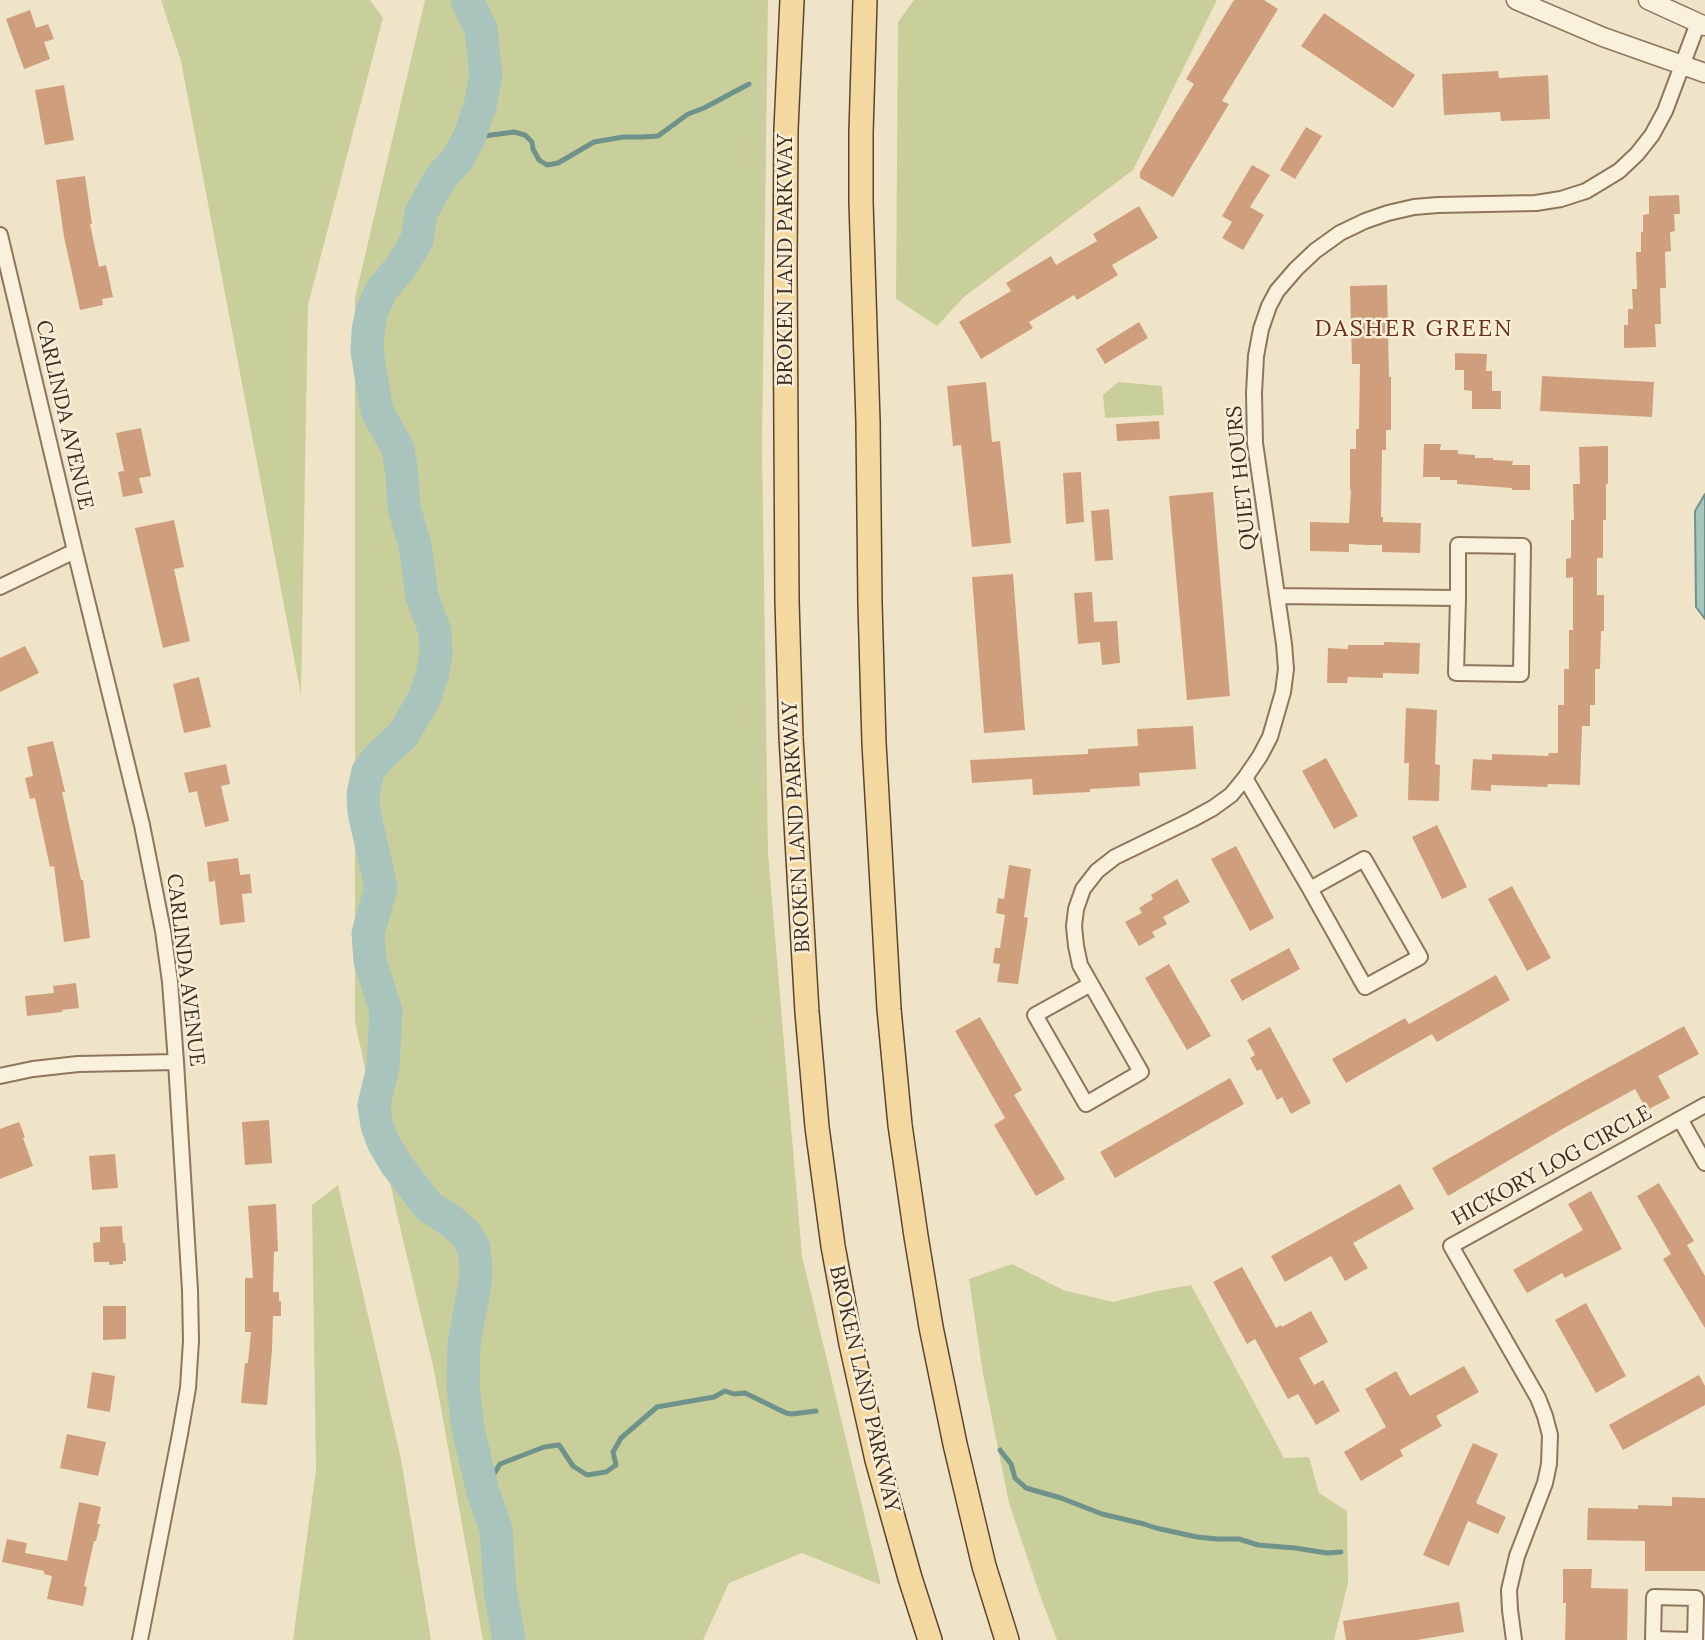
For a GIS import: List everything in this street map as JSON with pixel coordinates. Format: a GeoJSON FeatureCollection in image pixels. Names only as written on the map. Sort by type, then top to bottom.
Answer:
{"type":"FeatureCollection","features":[{"type":"Feature","properties":{"kind":"main road","name":"BROKEN LAND PARKWAY"},"geometry":{"type":"LineString","coordinates":[[792,0],[786,129],[785,238],[787,601],[808,1024],[817,1127],[832,1245],[850,1344],[877,1460],[929,1640]]}},
{"type":"Feature","properties":{"kind":"main road"},"geometry":{"type":"LineString","coordinates":[[865,0],[861,202],[870,589],[874,743],[889,1009],[902,1139],[931,1327],[984,1566],[1007,1640]]}},
{"type":"Feature","properties":{"kind":"street"},"geometry":{"type":"LineString","coordinates":[[1516,0],[1603,37],[1705,73]]}},
{"type":"Feature","properties":{"kind":"street"},"geometry":{"type":"LineString","coordinates":[[1648,0],[1702,24]]}},
{"type":"Feature","properties":{"kind":"street","name":"QUIET HOURS"},"geometry":{"type":"LineString","coordinates":[[1091,984],[1035,1015],[1086,1104],[1142,1072],[1080,965],[1075,936],[1076,909],[1083,889],[1097,871],[1115,857],[1191,820],[1231,795],[1260,756],[1270,737],[1283,692],[1286,669],[1255,443],[1254,393],[1261,329],[1277,291],[1315,251],[1340,233],[1365,221],[1414,207],[1536,203],[1561,199],[1586,191],[1619,171],[1652,135],[1702,24]]}},
{"type":"Feature","properties":{"kind":"street","name":"CARLINDA AVENUE"},"geometry":{"type":"LineString","coordinates":[[0,234],[142,825],[163,931],[176,1062],[191,1341],[188,1388],[140,1640]]}},
{"type":"Feature","properties":{"kind":"street"},"geometry":{"type":"LineString","coordinates":[[1458,545],[1523,546],[1521,674],[1457,673],[1458,598],[1458,545]]}},
{"type":"Feature","properties":{"kind":"street"},"geometry":{"type":"LineString","coordinates":[[0,587],[75,551]]}},
{"type":"Feature","properties":{"kind":"street"},"geometry":{"type":"LineString","coordinates":[[1277,596],[1458,598]]}},
{"type":"Feature","properties":{"kind":"street"},"geometry":{"type":"LineString","coordinates":[[1245,778],[1366,987],[1420,957],[1364,859],[1310,889]]}},
{"type":"Feature","properties":{"kind":"street"},"geometry":{"type":"LineString","coordinates":[[0,1076],[78,1064],[176,1062]]}},
{"type":"Feature","properties":{"kind":"street","name":"HICKORY LOG CIRCLE"},"geometry":{"type":"LineString","coordinates":[[1514,1640],[1509,1591],[1517,1556],[1545,1483],[1550,1435],[1538,1398],[1451,1246],[1705,1105]]}},
{"type":"Feature","properties":{"kind":"street","name":"HICKORY LOG CIRCLE"},"geometry":{"type":"LineString","coordinates":[[1680,1119],[1705,1163]]}},
{"type":"Feature","properties":{"kind":"green space"},"geometry":{"type":"Polygon","coordinates":[[[161,0],[370,0],[383,18],[308,305],[301,695],[181,61],[161,0]]]}},
{"type":"Feature","properties":{"kind":"green space"},"geometry":{"type":"Polygon","coordinates":[[[425,0],[768,0],[762,446],[768,854],[802,1256],[881,1585],[802,1553],[729,1583],[703,1640],[483,1640],[434,1370],[355,1022],[355,298],[425,0]]]}},
{"type":"Feature","properties":{"kind":"green space"},"geometry":{"type":"Polygon","coordinates":[[[914,0],[1217,0],[1133,170],[964,297],[937,326],[896,299],[898,22],[914,0]]]}},
{"type":"Feature","properties":{"kind":"green space"},"geometry":{"type":"Polygon","coordinates":[[[1118,382],[1162,386],[1164,415],[1105,418],[1103,395],[1118,382]]]}},
{"type":"Feature","properties":{"kind":"green space"},"geometry":{"type":"Polygon","coordinates":[[[338,1185],[401,1459],[431,1640],[293,1640],[316,1470],[312,1205],[338,1185]]]}},
{"type":"Feature","properties":{"kind":"green space"},"geometry":{"type":"Polygon","coordinates":[[[1012,1264],[1063,1290],[1113,1302],[1191,1285],[1284,1458],[1309,1457],[1319,1493],[1347,1511],[1348,1583],[1334,1640],[1057,1640],[1009,1503],[983,1374],[969,1279],[1012,1264]]]}},
{"type":"Feature","properties":{"kind":"water"},"geometry":{"type":"Polygon","coordinates":[[[1705,494],[1705,619],[1696,607],[1695,511],[1705,494]]]}},
{"type":"Feature","properties":{"kind":"building"},"geometry":{"type":"Polygon","coordinates":[[[1234,0],[1264,0],[1278,9],[1222,101],[1229,104],[1173,197],[1140,178],[1140,172],[1194,84],[1186,79],[1234,0]]]}},
{"type":"Feature","properties":{"kind":"building"},"geometry":{"type":"Polygon","coordinates":[[[30,10],[36,28],[48,24],[54,39],[44,42],[50,59],[24,69],[6,19],[30,10]]]}},
{"type":"Feature","properties":{"kind":"building"},"geometry":{"type":"Polygon","coordinates":[[[1324,13],[1415,75],[1393,108],[1301,46],[1324,13]]]}},
{"type":"Feature","properties":{"kind":"building"},"geometry":{"type":"Polygon","coordinates":[[[1498,71],[1499,78],[1548,75],[1550,119],[1501,121],[1500,112],[1444,115],[1442,74],[1498,71]]]}},
{"type":"Feature","properties":{"kind":"building"},"geometry":{"type":"Polygon","coordinates":[[[64,85],[74,140],[45,145],[35,90],[64,85]]]}},
{"type":"Feature","properties":{"kind":"building"},"geometry":{"type":"Polygon","coordinates":[[[1306,127],[1322,136],[1295,179],[1280,170],[1306,127]]]}},
{"type":"Feature","properties":{"kind":"building"},"geometry":{"type":"Polygon","coordinates":[[[1252,165],[1270,175],[1250,207],[1264,215],[1243,250],[1222,238],[1232,222],[1222,216],[1252,165]]]}},
{"type":"Feature","properties":{"kind":"building"},"geometry":{"type":"Polygon","coordinates":[[[85,176],[90,224],[99,267],[106,265],[113,297],[102,299],[103,305],[80,310],[64,237],[56,180],[85,176]]]}},
{"type":"Feature","properties":{"kind":"building"},"geometry":{"type":"Polygon","coordinates":[[[1679,195],[1680,214],[1674,214],[1675,231],[1670,232],[1671,251],[1665,252],[1666,288],[1660,288],[1661,324],[1655,324],[1656,347],[1624,348],[1624,325],[1628,325],[1628,309],[1633,309],[1632,289],[1637,289],[1636,252],[1641,252],[1643,215],[1649,214],[1649,196],[1679,195]]]}},
{"type":"Feature","properties":{"kind":"building"},"geometry":{"type":"Polygon","coordinates":[[[1139,206],[1158,238],[1112,265],[1118,275],[1077,300],[1074,295],[1029,322],[1033,328],[981,359],[959,322],[1011,291],[1006,283],[1051,256],[1056,265],[1097,241],[1093,234],[1139,206]]]}},
{"type":"Feature","properties":{"kind":"building"},"geometry":{"type":"Polygon","coordinates":[[[1387,285],[1391,430],[1386,430],[1386,450],[1382,450],[1381,517],[1383,522],[1421,523],[1420,553],[1382,552],[1382,545],[1349,544],[1349,552],[1310,551],[1310,522],[1349,523],[1350,449],[1356,449],[1356,429],[1359,429],[1360,364],[1352,364],[1350,286],[1387,285]]]}},
{"type":"Feature","properties":{"kind":"building"},"geometry":{"type":"Polygon","coordinates":[[[1139,322],[1148,338],[1105,364],[1096,349],[1139,322]]]}},
{"type":"Feature","properties":{"kind":"building"},"geometry":{"type":"Polygon","coordinates":[[[1455,353],[1487,354],[1486,371],[1492,371],[1492,391],[1501,391],[1501,409],[1472,409],[1472,391],[1464,390],[1464,370],[1455,370],[1455,353]]]}},
{"type":"Feature","properties":{"kind":"building"},"geometry":{"type":"Polygon","coordinates":[[[1542,376],[1654,382],[1652,417],[1540,411],[1542,376]]]}},
{"type":"Feature","properties":{"kind":"building"},"geometry":{"type":"Polygon","coordinates":[[[986,382],[992,442],[1000,441],[1011,543],[972,547],[961,445],[953,446],[947,386],[986,382]]]}},
{"type":"Feature","properties":{"kind":"building"},"geometry":{"type":"Polygon","coordinates":[[[1159,421],[1160,439],[1117,441],[1116,424],[1159,421]]]}},
{"type":"Feature","properties":{"kind":"building"},"geometry":{"type":"Polygon","coordinates":[[[141,428],[151,476],[139,478],[143,493],[123,497],[118,472],[124,471],[116,433],[141,428]]]}},
{"type":"Feature","properties":{"kind":"building"},"geometry":{"type":"Polygon","coordinates":[[[1424,444],[1441,444],[1440,450],[1458,450],[1458,454],[1475,455],[1475,458],[1513,461],[1512,465],[1530,465],[1530,490],[1457,484],[1457,480],[1423,477],[1424,444]]]}},
{"type":"Feature","properties":{"kind":"building"},"geometry":{"type":"Polygon","coordinates":[[[1608,446],[1603,558],[1597,558],[1597,595],[1604,595],[1604,631],[1601,631],[1600,669],[1595,669],[1595,705],[1590,705],[1590,726],[1582,726],[1580,785],[1491,785],[1491,791],[1471,790],[1473,759],[1492,760],[1492,754],[1548,756],[1549,753],[1558,753],[1558,705],[1564,705],[1564,669],[1569,669],[1569,630],[1573,630],[1573,577],[1566,578],[1566,559],[1571,558],[1573,484],[1580,484],[1579,447],[1608,446]]]}},
{"type":"Feature","properties":{"kind":"building"},"geometry":{"type":"Polygon","coordinates":[[[1081,472],[1084,522],[1066,524],[1063,473],[1081,472]]]}},
{"type":"Feature","properties":{"kind":"building"},"geometry":{"type":"Polygon","coordinates":[[[1213,492],[1230,696],[1187,700],[1169,496],[1213,492]]]}},
{"type":"Feature","properties":{"kind":"building"},"geometry":{"type":"Polygon","coordinates":[[[1109,509],[1113,560],[1095,561],[1091,511],[1109,509]]]}},
{"type":"Feature","properties":{"kind":"building"},"geometry":{"type":"Polygon","coordinates":[[[174,520],[184,567],[174,569],[190,641],[163,648],[135,528],[174,520]]]}},
{"type":"Feature","properties":{"kind":"building"},"geometry":{"type":"Polygon","coordinates":[[[1013,574],[1025,730],[984,733],[972,577],[1013,574]]]}},
{"type":"Feature","properties":{"kind":"building"},"geometry":{"type":"Polygon","coordinates":[[[1092,592],[1094,622],[1117,621],[1120,663],[1102,665],[1100,642],[1078,644],[1074,593],[1092,592]]]}},
{"type":"Feature","properties":{"kind":"building"},"geometry":{"type":"Polygon","coordinates":[[[1384,642],[1420,643],[1419,674],[1383,673],[1383,678],[1348,677],[1347,683],[1327,683],[1328,648],[1348,649],[1348,645],[1384,645],[1384,642]]]}},
{"type":"Feature","properties":{"kind":"building"},"geometry":{"type":"Polygon","coordinates":[[[25,646],[39,673],[0,692],[0,658],[25,646]]]}},
{"type":"Feature","properties":{"kind":"building"},"geometry":{"type":"Polygon","coordinates":[[[199,677],[211,727],[184,733],[173,684],[199,677]]]}},
{"type":"Feature","properties":{"kind":"building"},"geometry":{"type":"Polygon","coordinates":[[[1406,708],[1437,710],[1435,764],[1440,765],[1439,801],[1408,800],[1409,763],[1404,763],[1406,708]]]}},
{"type":"Feature","properties":{"kind":"building"},"geometry":{"type":"Polygon","coordinates":[[[1193,726],[1196,769],[1139,773],[1140,786],[1033,795],[1032,779],[972,783],[970,760],[1088,754],[1088,749],[1138,746],[1137,729],[1193,726]]]}},
{"type":"Feature","properties":{"kind":"building"},"geometry":{"type":"Polygon","coordinates":[[[53,741],[83,880],[90,938],[64,942],[54,866],[50,867],[35,798],[30,799],[25,778],[33,776],[27,747],[53,741]]]}},
{"type":"Feature","properties":{"kind":"building"},"geometry":{"type":"Polygon","coordinates":[[[1326,758],[1358,816],[1334,829],[1302,771],[1326,758]]]}},
{"type":"Feature","properties":{"kind":"building"},"geometry":{"type":"Polygon","coordinates":[[[226,764],[230,784],[221,786],[229,821],[205,827],[197,791],[189,793],[184,773],[226,764]]]}},
{"type":"Feature","properties":{"kind":"building"},"geometry":{"type":"Polygon","coordinates":[[[1437,825],[1467,887],[1442,899],[1412,837],[1437,825]]]}},
{"type":"Feature","properties":{"kind":"building"},"geometry":{"type":"Polygon","coordinates":[[[1236,846],[1274,918],[1250,931],[1211,859],[1236,846]]]}},
{"type":"Feature","properties":{"kind":"building"},"geometry":{"type":"Polygon","coordinates":[[[238,858],[240,875],[250,874],[252,893],[242,894],[245,922],[220,925],[215,881],[209,882],[207,862],[238,858]]]}},
{"type":"Feature","properties":{"kind":"building"},"geometry":{"type":"Polygon","coordinates":[[[1009,865],[1031,869],[1024,917],[1028,918],[1018,984],[997,982],[1000,964],[993,963],[995,948],[1000,948],[1005,915],[996,913],[998,898],[1004,899],[1009,865]]]}},
{"type":"Feature","properties":{"kind":"building"},"geometry":{"type":"Polygon","coordinates":[[[1177,879],[1190,902],[1163,917],[1167,924],[1152,932],[1155,937],[1139,946],[1125,922],[1142,913],[1139,908],[1153,899],[1151,895],[1177,879]]]}},
{"type":"Feature","properties":{"kind":"building"},"geometry":{"type":"Polygon","coordinates":[[[1512,886],[1551,958],[1527,971],[1488,899],[1512,886]]]}},
{"type":"Feature","properties":{"kind":"building"},"geometry":{"type":"Polygon","coordinates":[[[1289,948],[1300,969],[1242,1001],[1230,980],[1289,948]]]}},
{"type":"Feature","properties":{"kind":"building"},"geometry":{"type":"Polygon","coordinates":[[[1169,964],[1211,1036],[1187,1050],[1145,978],[1169,964]]]}},
{"type":"Feature","properties":{"kind":"building"},"geometry":{"type":"Polygon","coordinates":[[[1496,975],[1510,1000],[1437,1042],[1432,1034],[1346,1083],[1332,1059],[1405,1018],[1409,1024],[1496,975]]]}},
{"type":"Feature","properties":{"kind":"building"},"geometry":{"type":"Polygon","coordinates":[[[76,983],[79,1008],[27,1016],[25,996],[54,993],[53,986],[76,983]]]}},
{"type":"Feature","properties":{"kind":"building"},"geometry":{"type":"Polygon","coordinates":[[[980,1017],[1022,1090],[1014,1095],[1065,1179],[1036,1196],[994,1125],[1005,1118],[955,1031],[980,1017]]]}},
{"type":"Feature","properties":{"kind":"building"},"geometry":{"type":"Polygon","coordinates":[[[1684,1026],[1699,1054],[1658,1076],[1670,1098],[1647,1110],[1635,1089],[1448,1196],[1432,1168],[1684,1026]]]}},
{"type":"Feature","properties":{"kind":"building"},"geometry":{"type":"Polygon","coordinates":[[[1270,1027],[1311,1103],[1291,1114],[1282,1097],[1277,1100],[1261,1069],[1257,1071],[1250,1058],[1255,1055],[1247,1040],[1270,1027]]]}},
{"type":"Feature","properties":{"kind":"building"},"geometry":{"type":"Polygon","coordinates":[[[1230,1078],[1244,1104],[1115,1178],[1100,1152],[1230,1078]]]}},
{"type":"Feature","properties":{"kind":"building"},"geometry":{"type":"Polygon","coordinates":[[[269,1120],[272,1163],[245,1165],[242,1122],[269,1120]]]}},
{"type":"Feature","properties":{"kind":"building"},"geometry":{"type":"Polygon","coordinates":[[[19,1122],[33,1166],[0,1179],[0,1129],[19,1122]]]}},
{"type":"Feature","properties":{"kind":"building"},"geometry":{"type":"Polygon","coordinates":[[[115,1154],[118,1188],[92,1190],[89,1156],[115,1154]]]}},
{"type":"Feature","properties":{"kind":"building"},"geometry":{"type":"Polygon","coordinates":[[[1659,1183],[1694,1241],[1687,1245],[1705,1276],[1705,1328],[1663,1259],[1671,1254],[1637,1196],[1659,1183]]]}},
{"type":"Feature","properties":{"kind":"building"},"geometry":{"type":"Polygon","coordinates":[[[1400,1184],[1414,1209],[1353,1243],[1368,1268],[1345,1281],[1331,1256],[1285,1282],[1271,1256],[1400,1184]]]}},
{"type":"Feature","properties":{"kind":"building"},"geometry":{"type":"Polygon","coordinates":[[[1591,1191],[1622,1249],[1565,1278],[1562,1273],[1527,1293],[1513,1270],[1583,1230],[1568,1204],[1591,1191]]]}},
{"type":"Feature","properties":{"kind":"building"},"geometry":{"type":"Polygon","coordinates":[[[276,1204],[278,1251],[274,1252],[273,1292],[279,1292],[281,1316],[273,1316],[267,1405],[241,1403],[251,1332],[245,1332],[245,1278],[253,1278],[248,1206],[276,1204]]]}},
{"type":"Feature","properties":{"kind":"building"},"geometry":{"type":"Polygon","coordinates":[[[122,1226],[126,1261],[123,1261],[123,1264],[109,1265],[109,1262],[94,1262],[93,1243],[100,1242],[100,1227],[122,1226]]]}},
{"type":"Feature","properties":{"kind":"building"},"geometry":{"type":"Polygon","coordinates":[[[1242,1267],[1276,1328],[1311,1311],[1328,1342],[1299,1358],[1314,1385],[1323,1380],[1340,1411],[1316,1425],[1298,1394],[1288,1399],[1255,1339],[1247,1344],[1213,1282],[1242,1267]]]}},
{"type":"Feature","properties":{"kind":"building"},"geometry":{"type":"Polygon","coordinates":[[[1586,1303],[1626,1376],[1596,1393],[1555,1320],[1586,1303]]]}},
{"type":"Feature","properties":{"kind":"building"},"geometry":{"type":"Polygon","coordinates":[[[103,1306],[126,1306],[126,1339],[103,1340],[103,1306]]]}},
{"type":"Feature","properties":{"kind":"building"},"geometry":{"type":"Polygon","coordinates":[[[1464,1366],[1479,1392],[1436,1416],[1442,1426],[1400,1450],[1403,1456],[1361,1481],[1344,1452],[1386,1427],[1365,1389],[1396,1371],[1410,1396],[1464,1366]]]}},
{"type":"Feature","properties":{"kind":"building"},"geometry":{"type":"Polygon","coordinates":[[[92,1372],[115,1376],[110,1412],[87,1408],[92,1372]]]}},
{"type":"Feature","properties":{"kind":"building"},"geometry":{"type":"Polygon","coordinates":[[[1699,1375],[1705,1386],[1705,1405],[1623,1450],[1609,1425],[1699,1375]]]}},
{"type":"Feature","properties":{"kind":"building"},"geometry":{"type":"Polygon","coordinates":[[[67,1434],[106,1442],[98,1476],[60,1468],[67,1434]]]}},
{"type":"Feature","properties":{"kind":"building"},"geometry":{"type":"Polygon","coordinates":[[[1473,1443],[1498,1454],[1476,1503],[1506,1517],[1498,1534],[1468,1521],[1449,1566],[1423,1555],[1473,1443]]]}},
{"type":"Feature","properties":{"kind":"building"},"geometry":{"type":"Polygon","coordinates":[[[1672,1497],[1705,1498],[1705,1571],[1645,1571],[1645,1541],[1587,1540],[1588,1508],[1638,1509],[1638,1505],[1672,1506],[1672,1497]]]}},
{"type":"Feature","properties":{"kind":"building"},"geometry":{"type":"Polygon","coordinates":[[[79,1502],[101,1507],[97,1524],[100,1524],[84,1586],[87,1587],[83,1606],[47,1599],[52,1576],[44,1574],[44,1571],[2,1562],[7,1539],[27,1543],[25,1553],[67,1561],[79,1502]]]}},
{"type":"Feature","properties":{"kind":"building"},"geometry":{"type":"Polygon","coordinates":[[[1563,1569],[1592,1569],[1591,1588],[1628,1589],[1627,1640],[1565,1640],[1563,1569]]]}},
{"type":"Feature","properties":{"kind":"building"},"geometry":{"type":"Polygon","coordinates":[[[1459,1602],[1464,1632],[1417,1640],[1346,1640],[1343,1621],[1459,1602]]]}},
{"type":"Feature","properties":{"kind":"waterway"},"geometry":{"type":"LineString","coordinates":[[467,0],[481,29],[486,75],[480,106],[469,138],[457,160],[441,177],[421,213],[417,240],[401,267],[382,289],[372,311],[368,331],[367,352],[377,411],[398,449],[404,507],[415,545],[422,596],[435,632],[436,655],[424,699],[403,735],[368,771],[363,794],[364,812],[381,887],[368,933],[370,961],[386,1011],[383,1067],[374,1105],[377,1126],[396,1164],[429,1207],[466,1234],[474,1248],[475,1284],[464,1343],[463,1387],[468,1429],[483,1492],[496,1529],[500,1590],[509,1640]]}},
{"type":"Feature","properties":{"kind":"waterway"},"geometry":{"type":"LineString","coordinates":[[469,138],[514,132],[525,135],[532,142],[539,160],[547,165],[558,163],[594,142],[623,137],[658,136],[688,114],[749,84]]}},
{"type":"Feature","properties":{"kind":"waterway"},"geometry":{"type":"LineString","coordinates":[[483,1492],[500,1464],[544,1447],[559,1445],[573,1466],[587,1475],[606,1472],[616,1465],[613,1452],[621,1438],[657,1407],[714,1397],[725,1391],[745,1393],[786,1413],[816,1411]]}},
{"type":"Feature","properties":{"kind":"waterway"},"geometry":{"type":"LineString","coordinates":[[1000,1450],[1011,1464],[1015,1478],[1026,1488],[1102,1514],[1197,1537],[1239,1539],[1258,1545],[1327,1553],[1341,1552]]}},
{"type":"Feature","properties":{"kind":"district","name":"DASHER GREEN"},"geometry":{"type":"Point","coordinates":[1414,329]}}]}
